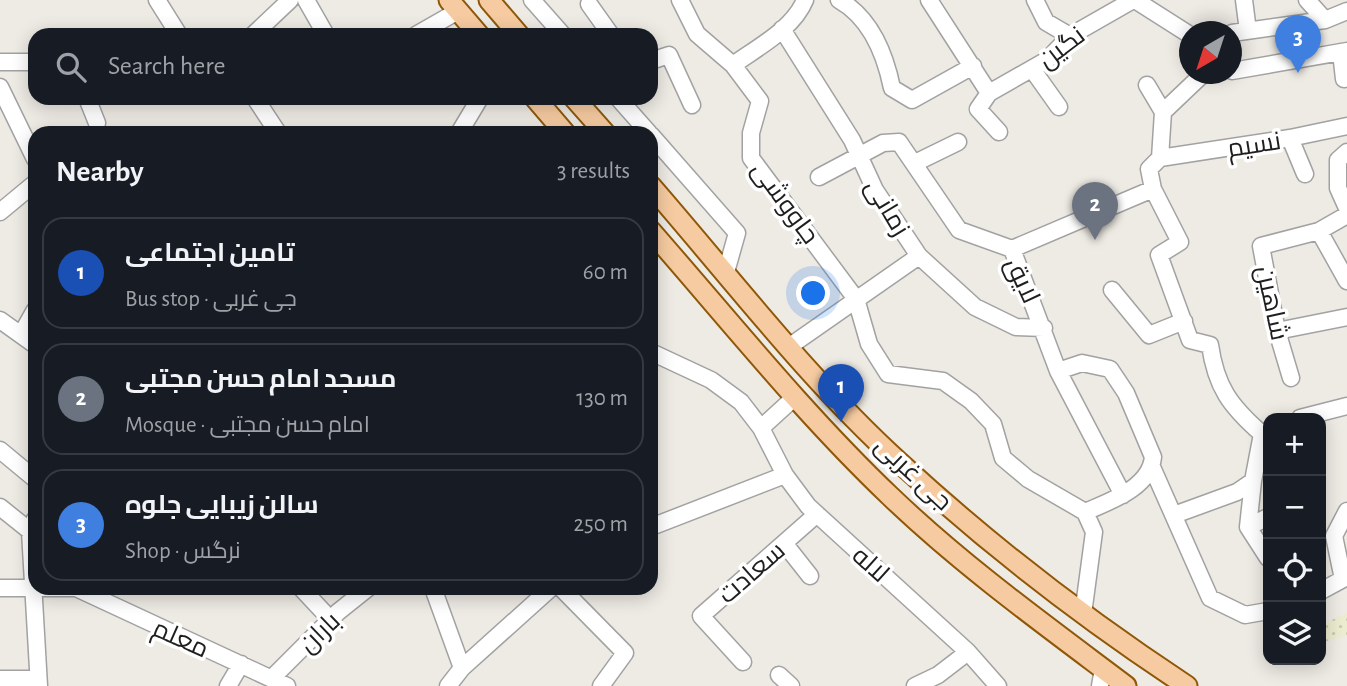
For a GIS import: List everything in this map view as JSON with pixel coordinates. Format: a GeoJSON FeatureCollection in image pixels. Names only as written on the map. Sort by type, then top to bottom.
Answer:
{"type":"FeatureCollection","features":[{"type":"Feature","properties":{"kind":"main road"},"geometry":{"type":"LineString","coordinates":[[489,0],[513,28]]}},
{"type":"Feature","properties":{"kind":"main road"},"geometry":{"type":"LineString","coordinates":[[454,5],[473,28]]}},
{"type":"Feature","properties":{"kind":"main road"},"geometry":{"type":"LineString","coordinates":[[539,105],[553,126]]}},
{"type":"Feature","properties":{"kind":"main road"},"geometry":{"type":"LineString","coordinates":[[580,105],[599,126]]}},
{"type":"Feature","properties":{"kind":"main road","name":"جی غربی"},"geometry":{"type":"LineString","coordinates":[[658,194],[790,346],[897,461],[977,530],[1083,614],[1187,686]]}},
{"type":"Feature","properties":{"kind":"main road","name":"جی غربی"},"geometry":{"type":"LineString","coordinates":[[658,239],[795,397],[888,495],[960,560],[1102,678],[1126,686]]}},
{"type":"Feature","properties":{"kind":"street"},"geometry":{"type":"LineString","coordinates":[[157,0],[175,28]]}},
{"type":"Feature","properties":{"kind":"street"},"geometry":{"type":"LineString","coordinates":[[260,28],[290,0]]}},
{"type":"Feature","properties":{"kind":"street"},"geometry":{"type":"LineString","coordinates":[[306,0],[322,28]]}},
{"type":"Feature","properties":{"kind":"street"},"geometry":{"type":"LineString","coordinates":[[532,0],[557,28]]}},
{"type":"Feature","properties":{"kind":"street","name":"چاووشی"},"geometry":{"type":"LineString","coordinates":[[680,0],[697,34],[733,65],[760,101],[751,133],[751,158],[856,299],[869,344],[888,374],[943,381],[952,387],[971,401],[993,424],[1003,458],[1028,478],[1085,512]]}},
{"type":"Feature","properties":{"kind":"street"},"geometry":{"type":"LineString","coordinates":[[733,65],[782,29],[801,10],[805,0]]}},
{"type":"Feature","properties":{"kind":"street"},"geometry":{"type":"LineString","coordinates":[[839,0],[853,8],[870,28],[887,65],[892,88],[912,100],[973,66]]}},
{"type":"Feature","properties":{"kind":"street"},"geometry":{"type":"LineString","coordinates":[[929,0],[989,93],[978,109],[999,132]]}},
{"type":"Feature","properties":{"kind":"street"},"geometry":{"type":"LineString","coordinates":[[1035,0],[1046,22],[1070,36]]}},
{"type":"Feature","properties":{"kind":"street","name":"نگین"},"geometry":{"type":"LineString","coordinates":[[989,93],[1047,61],[1070,36],[1134,0],[1179,29]]}},
{"type":"Feature","properties":{"kind":"street"},"geometry":{"type":"LineString","coordinates":[[1241,21],[1244,0]]}},
{"type":"Feature","properties":{"kind":"street"},"geometry":{"type":"LineString","coordinates":[[1307,0],[1325,20]]}},
{"type":"Feature","properties":{"kind":"street"},"geometry":{"type":"LineString","coordinates":[[589,4],[606,28]]}},
{"type":"Feature","properties":{"kind":"street"},"geometry":{"type":"LineString","coordinates":[[425,28],[454,5]]}},
{"type":"Feature","properties":{"kind":"street"},"geometry":{"type":"LineString","coordinates":[[1242,32],[1325,20],[1347,11]]}},
{"type":"Feature","properties":{"kind":"street","name":"زمانی"},"geometry":{"type":"LineString","coordinates":[[782,29],[824,93],[875,190],[919,256],[975,307],[1016,327],[1044,328]]}},
{"type":"Feature","properties":{"kind":"street"},"geometry":{"type":"LineString","coordinates":[[1242,69],[1344,52],[1344,79]]}},
{"type":"Feature","properties":{"kind":"street"},"geometry":{"type":"LineString","coordinates":[[658,59],[669,55],[692,105]]}},
{"type":"Feature","properties":{"kind":"street"},"geometry":{"type":"LineString","coordinates":[[0,62],[28,62]]}},
{"type":"Feature","properties":{"kind":"street"},"geometry":{"type":"LineString","coordinates":[[1032,69],[1059,107]]}},
{"type":"Feature","properties":{"kind":"street"},"geometry":{"type":"LineString","coordinates":[[1195,84],[1163,112],[1154,163],[1153,189],[1180,242],[1159,255],[1190,340],[1210,345],[1214,374],[1230,404],[1263,431]]}},
{"type":"Feature","properties":{"kind":"street"},"geometry":{"type":"LineString","coordinates":[[1147,85],[1163,112]]}},
{"type":"Feature","properties":{"kind":"street"},"geometry":{"type":"LineString","coordinates":[[0,87],[28,145]]}},
{"type":"Feature","properties":{"kind":"street"},"geometry":{"type":"LineString","coordinates":[[90,105],[97,122]]}},
{"type":"Feature","properties":{"kind":"street"},"geometry":{"type":"LineString","coordinates":[[260,105],[273,126]]}},
{"type":"Feature","properties":{"kind":"street"},"geometry":{"type":"LineString","coordinates":[[463,126],[476,105]]}},
{"type":"Feature","properties":{"kind":"street"},"geometry":{"type":"LineString","coordinates":[[624,105],[643,126]]}},
{"type":"Feature","properties":{"kind":"street","name":"نسیم"},"geometry":{"type":"LineString","coordinates":[[1154,163],[1347,126]]}},
{"type":"Feature","properties":{"kind":"street"},"geometry":{"type":"LineString","coordinates":[[1290,138],[1305,174]]}},
{"type":"Feature","properties":{"kind":"street","name":"لایق"},"geometry":{"type":"LineString","coordinates":[[859,156],[883,143],[899,142],[959,230],[1012,249],[1058,371],[1123,495]]}},
{"type":"Feature","properties":{"kind":"street"},"geometry":{"type":"LineString","coordinates":[[915,163],[957,142]]}},
{"type":"Feature","properties":{"kind":"street"},"geometry":{"type":"LineString","coordinates":[[658,143],[737,233],[726,272]]}},
{"type":"Feature","properties":{"kind":"street"},"geometry":{"type":"LineString","coordinates":[[1347,152],[1338,160],[1338,188],[1347,208]]}},
{"type":"Feature","properties":{"kind":"street"},"geometry":{"type":"LineString","coordinates":[[820,177],[859,156]]}},
{"type":"Feature","properties":{"kind":"street"},"geometry":{"type":"LineString","coordinates":[[0,212],[28,189]]}},
{"type":"Feature","properties":{"kind":"street"},"geometry":{"type":"LineString","coordinates":[[1012,249],[1153,189]]}},
{"type":"Feature","properties":{"kind":"street"},"geometry":{"type":"LineString","coordinates":[[1347,215],[1319,231],[1347,281]]}},
{"type":"Feature","properties":{"kind":"street","name":"شاهین"},"geometry":{"type":"LineString","coordinates":[[1291,378],[1277,331],[1261,246],[1319,231]]}},
{"type":"Feature","properties":{"kind":"street"},"geometry":{"type":"LineString","coordinates":[[790,346],[919,256]]}},
{"type":"Feature","properties":{"kind":"street"},"geometry":{"type":"LineString","coordinates":[[1112,290],[1149,335],[1184,321]]}},
{"type":"Feature","properties":{"kind":"street"},"geometry":{"type":"LineString","coordinates":[[1277,331],[1347,317]]}},
{"type":"Feature","properties":{"kind":"street"},"geometry":{"type":"LineString","coordinates":[[0,320],[28,339]]}},
{"type":"Feature","properties":{"kind":"street"},"geometry":{"type":"LineString","coordinates":[[22,333],[28,322]]}},
{"type":"Feature","properties":{"kind":"street","name":"لاله"},"geometry":{"type":"LineString","coordinates":[[658,355],[711,380],[741,402],[761,428],[786,475],[817,514],[968,652],[998,686]]}},
{"type":"Feature","properties":{"kind":"street"},"geometry":{"type":"LineString","coordinates":[[1058,371],[1082,363],[1110,369],[1126,393],[1153,457],[1152,467],[1146,477],[1123,495],[1085,512],[1094,532],[1083,614]]}},
{"type":"Feature","properties":{"kind":"street"},"geometry":{"type":"LineString","coordinates":[[761,428],[795,397]]}},
{"type":"Feature","properties":{"kind":"street"},"geometry":{"type":"LineString","coordinates":[[1320,413],[1347,406]]}},
{"type":"Feature","properties":{"kind":"street"},"geometry":{"type":"LineString","coordinates":[[1263,441],[1253,481],[1248,527],[1263,550]]}},
{"type":"Feature","properties":{"kind":"street"},"geometry":{"type":"LineString","coordinates":[[0,450],[28,473]]}},
{"type":"Feature","properties":{"kind":"street"},"geometry":{"type":"LineString","coordinates":[[1152,467],[1210,598],[1245,615],[1263,612]]}},
{"type":"Feature","properties":{"kind":"street"},"geometry":{"type":"LineString","coordinates":[[658,524],[786,475]]}},
{"type":"Feature","properties":{"kind":"street"},"geometry":{"type":"LineString","coordinates":[[1174,515],[1237,492],[1253,481]]}},
{"type":"Feature","properties":{"kind":"street"},"geometry":{"type":"LineString","coordinates":[[0,507],[28,522]]}},
{"type":"Feature","properties":{"kind":"street"},"geometry":{"type":"LineString","coordinates":[[1326,588],[1343,579],[1334,536],[1347,512]]}},
{"type":"Feature","properties":{"kind":"street","name":"سعادت"},"geometry":{"type":"LineString","coordinates":[[743,662],[701,616],[817,514]]}},
{"type":"Feature","properties":{"kind":"street"},"geometry":{"type":"LineString","coordinates":[[1248,527],[1263,520]]}},
{"type":"Feature","properties":{"kind":"street"},"geometry":{"type":"LineString","coordinates":[[784,543],[810,576]]}},
{"type":"Feature","properties":{"kind":"street"},"geometry":{"type":"LineString","coordinates":[[0,588],[28,590]]}},
{"type":"Feature","properties":{"kind":"street"},"geometry":{"type":"LineString","coordinates":[[0,679],[38,682],[32,595]]}},
{"type":"Feature","properties":{"kind":"street","name":"معلم"},"geometry":{"type":"LineString","coordinates":[[91,595],[280,682]]}},
{"type":"Feature","properties":{"kind":"street"},"geometry":{"type":"LineString","coordinates":[[308,595],[331,620]]}},
{"type":"Feature","properties":{"kind":"street","name":"باران"},"geometry":{"type":"LineString","coordinates":[[280,682],[331,620],[360,595]]}},
{"type":"Feature","properties":{"kind":"street"},"geometry":{"type":"LineString","coordinates":[[436,595],[462,668]]}},
{"type":"Feature","properties":{"kind":"street"},"geometry":{"type":"LineString","coordinates":[[448,686],[462,668],[543,595]]}},
{"type":"Feature","properties":{"kind":"street"},"geometry":{"type":"LineString","coordinates":[[568,595],[625,653],[601,686]]}},
{"type":"Feature","properties":{"kind":"street"},"geometry":{"type":"LineString","coordinates":[[915,686],[938,675],[968,652]]}},
{"type":"Feature","properties":{"kind":"street"},"geometry":{"type":"LineString","coordinates":[[228,686],[241,664]]}},
{"type":"Feature","properties":{"kind":"green space"},"geometry":{"type":"Polygon","coordinates":[[[1347,613],[1347,635],[1326,641],[1326,623],[1347,613]]]}},
{"type":"Feature","properties":{"kind":"place","name":"سالن زیبایی جلوه"},"geometry":{"type":"Point","coordinates":[1298,73]}},
{"type":"Feature","properties":{"kind":"place","name":"مسجد امام حسن مجتبی"},"geometry":{"type":"Point","coordinates":[1095,240]}},
{"type":"Feature","properties":{"kind":"place","name":"تامین اجتماعی"},"geometry":{"type":"Point","coordinates":[841,422]}}]}
